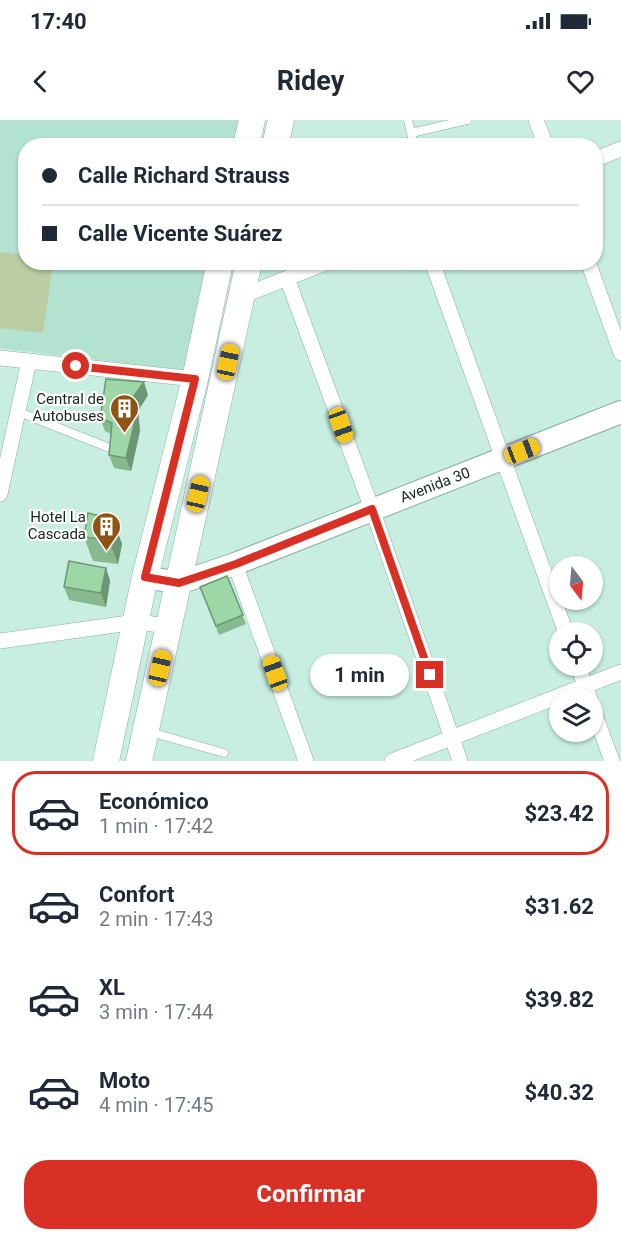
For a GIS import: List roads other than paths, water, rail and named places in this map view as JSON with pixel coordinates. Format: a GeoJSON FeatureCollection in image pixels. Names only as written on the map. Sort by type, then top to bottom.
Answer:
{"type":"FeatureCollection","features":[{"type":"Feature","properties":{"kind":"main road"},"geometry":{"type":"LineString","coordinates":[[248,138],[252,120]]}},
{"type":"Feature","properties":{"kind":"main road"},"geometry":{"type":"LineString","coordinates":[[277,138],[281,120]]}},
{"type":"Feature","properties":{"kind":"main road"},"geometry":{"type":"LineString","coordinates":[[106,761],[145,577],[195,379],[218,270]]}},
{"type":"Feature","properties":{"kind":"main road"},"geometry":{"type":"LineString","coordinates":[[139,761],[247,270]]}},
{"type":"Feature","properties":{"kind":"street"},"geometry":{"type":"LineString","coordinates":[[536,120],[543,138]]}},
{"type":"Feature","properties":{"kind":"street"},"geometry":{"type":"LineString","coordinates":[[603,156],[621,149]]}},
{"type":"Feature","properties":{"kind":"street"},"geometry":{"type":"LineString","coordinates":[[242,296],[308,270]]}},
{"type":"Feature","properties":{"kind":"street"},"geometry":{"type":"LineString","coordinates":[[435,270],[562,622]]}},
{"type":"Feature","properties":{"kind":"street"},"geometry":{"type":"LineString","coordinates":[[591,270],[621,354]]}},
{"type":"Feature","properties":{"kind":"street"},"geometry":{"type":"LineString","coordinates":[[287,278],[372,509],[460,761]]}},
{"type":"Feature","properties":{"kind":"street"},"geometry":{"type":"LineString","coordinates":[[0,358],[195,379]]}},
{"type":"Feature","properties":{"kind":"street"},"geometry":{"type":"LineString","coordinates":[[0,494],[29,361]]}},
{"type":"Feature","properties":{"kind":"street","name":"Avenida 30"},"geometry":{"type":"LineString","coordinates":[[145,577],[179,583],[236,564],[621,412]]}},
{"type":"Feature","properties":{"kind":"street"},"geometry":{"type":"LineString","coordinates":[[236,564],[306,761]]}},
{"type":"Feature","properties":{"kind":"street"},"geometry":{"type":"LineString","coordinates":[[0,641],[136,622],[169,626]]}},
{"type":"Feature","properties":{"kind":"street"},"geometry":{"type":"LineString","coordinates":[[594,688],[621,672]]}},
{"type":"Feature","properties":{"kind":"street"},"geometry":{"type":"LineString","coordinates":[[392,761],[549,705]]}},
{"type":"Feature","properties":{"kind":"street"},"geometry":{"type":"LineString","coordinates":[[603,737],[612,761]]}},
{"type":"Feature","properties":{"kind":"lane"},"geometry":{"type":"LineString","coordinates":[[408,120],[412,138]]}},
{"type":"Feature","properties":{"kind":"lane"},"geometry":{"type":"LineString","coordinates":[[411,133],[467,120]]}},
{"type":"Feature","properties":{"kind":"lane"},"geometry":{"type":"LineString","coordinates":[[19,412],[107,447]]}},
{"type":"Feature","properties":{"kind":"lane"},"geometry":{"type":"LineString","coordinates":[[146,730],[224,753]]}},
{"type":"Feature","properties":{"kind":"place","name":"Central de Autobuses"},"geometry":{"type":"Point","coordinates":[125,434]}},
{"type":"Feature","properties":{"kind":"place","name":"Hotel La Cascada"},"geometry":{"type":"Point","coordinates":[107,552]}}]}
